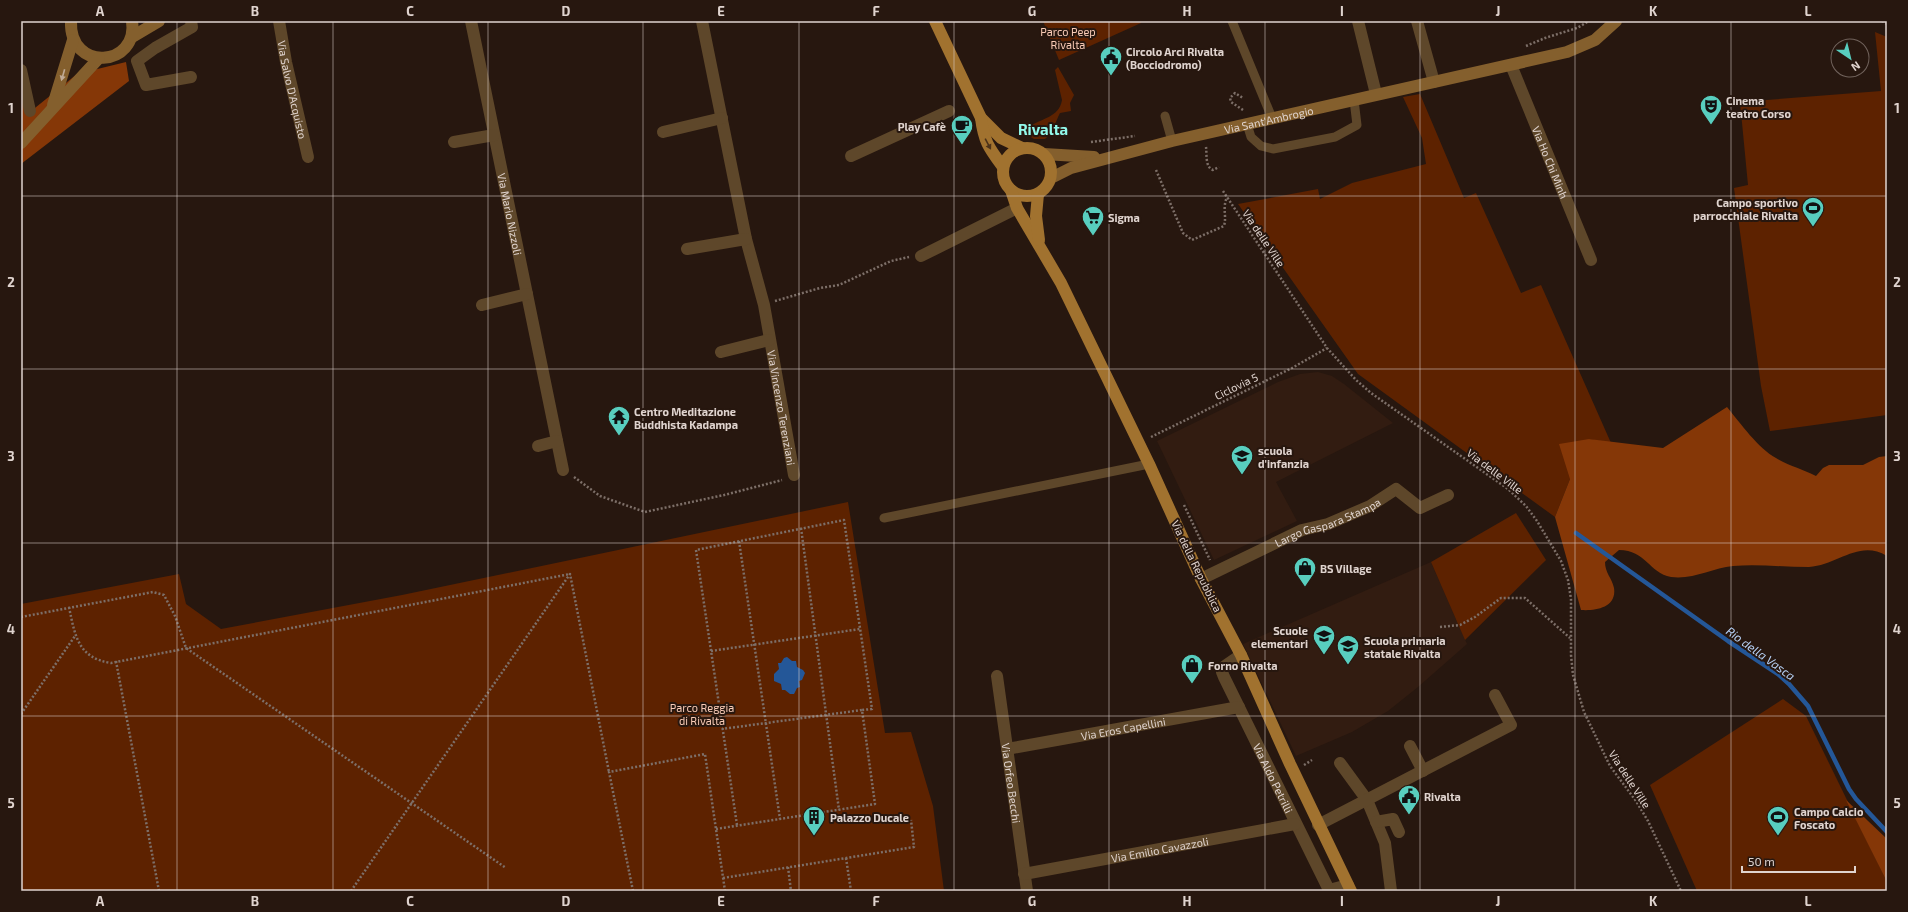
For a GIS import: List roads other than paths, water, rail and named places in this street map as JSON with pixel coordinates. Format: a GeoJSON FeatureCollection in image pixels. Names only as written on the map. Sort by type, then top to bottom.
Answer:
{"type":"FeatureCollection","features":[{"type":"Feature","properties":{"kind":"main road"},"geometry":{"type":"LineString","coordinates":[[52,110],[73,40],[71,21]]}},
{"type":"Feature","properties":{"kind":"main road"},"geometry":{"type":"LineString","coordinates":[[132,21],[132,37]]}},
{"type":"Feature","properties":{"kind":"main road"},"geometry":{"type":"LineString","coordinates":[[73,40],[88,55],[99,58],[112,56],[121,52],[132,37],[159,21]]}},
{"type":"Feature","properties":{"kind":"main road","name":"Via della Repubblica"},"geometry":{"type":"LineString","coordinates":[[934,21],[981,118],[984,137],[992,152],[1003,167],[1004,180],[1011,190],[1017,208],[1061,283],[1149,464],[1201,579],[1242,655],[1318,825],[1350,888]]}},
{"type":"Feature","properties":{"kind":"main road","name":"Via Sant'Ambrogio"},"geometry":{"type":"LineString","coordinates":[[1051,178],[1071,168],[1103,158],[1172,141],[1567,52],[1595,40],[1616,21]]}},
{"type":"Feature","properties":{"kind":"main road"},"geometry":{"type":"LineString","coordinates":[[21,144],[99,58]]}},
{"type":"Feature","properties":{"kind":"main road","name":"Via della Repubblica"},"geometry":{"type":"LineString","coordinates":[[981,118],[1001,138],[1022,148],[1034,148],[1044,154]]}},
{"type":"Feature","properties":{"kind":"main road"},"geometry":{"type":"LineString","coordinates":[[1003,167],[1009,154],[1022,148]]}},
{"type":"Feature","properties":{"kind":"main road"},"geometry":{"type":"LineString","coordinates":[[1011,190],[1024,196],[1038,194],[1044,190],[1051,178],[1051,170],[1049,161],[1044,154]]}},
{"type":"Feature","properties":{"kind":"main road","name":"Via Sant'Ambrogio"},"geometry":{"type":"LineString","coordinates":[[1044,154],[1103,158]]}},
{"type":"Feature","properties":{"kind":"main road","name":"Via della Repubblica"},"geometry":{"type":"LineString","coordinates":[[1038,194],[1036,216],[1039,244]]}},
{"type":"Feature","properties":{"kind":"street"},"geometry":{"type":"LineString","coordinates":[[191,77],[146,85],[137,61],[155,48],[192,27],[192,21]]}},
{"type":"Feature","properties":{"kind":"street","name":"Via Salvo D'Acquisto"},"geometry":{"type":"LineString","coordinates":[[279,21],[286,62],[308,157]]}},
{"type":"Feature","properties":{"kind":"street","name":"Via Mario Nizzoli"},"geometry":{"type":"LineString","coordinates":[[471,21],[564,470]]}},
{"type":"Feature","properties":{"kind":"street","name":"Via Vincenzo Terenziani"},"geometry":{"type":"LineString","coordinates":[[702,21],[746,239],[764,305],[794,476]]}},
{"type":"Feature","properties":{"kind":"street"},"geometry":{"type":"LineString","coordinates":[[1358,21],[1376,94]]}},
{"type":"Feature","properties":{"kind":"street"},"geometry":{"type":"LineString","coordinates":[[1417,21],[1434,82]]}},
{"type":"Feature","properties":{"kind":"street","name":"Via Ho Chi Minh"},"geometry":{"type":"LineString","coordinates":[[1511,65],[1591,260]]}},
{"type":"Feature","properties":{"kind":"street"},"geometry":{"type":"LineString","coordinates":[[21,70],[30,111]]}},
{"type":"Feature","properties":{"kind":"street"},"geometry":{"type":"LineString","coordinates":[[851,156],[949,111]]}},
{"type":"Feature","properties":{"kind":"street"},"geometry":{"type":"LineString","coordinates":[[663,132],[722,118]]}},
{"type":"Feature","properties":{"kind":"street"},"geometry":{"type":"LineString","coordinates":[[454,142],[494,135]]}},
{"type":"Feature","properties":{"kind":"street"},"geometry":{"type":"LineString","coordinates":[[921,256],[1017,208]]}},
{"type":"Feature","properties":{"kind":"street"},"geometry":{"type":"LineString","coordinates":[[687,249],[746,239]]}},
{"type":"Feature","properties":{"kind":"street"},"geometry":{"type":"LineString","coordinates":[[482,305],[527,294]]}},
{"type":"Feature","properties":{"kind":"street","name":"Via Vincenzo Terenziani"},"geometry":{"type":"LineString","coordinates":[[721,352],[769,340]]}},
{"type":"Feature","properties":{"kind":"street"},"geometry":{"type":"LineString","coordinates":[[538,446],[557,441]]}},
{"type":"Feature","properties":{"kind":"street","name":"Largo Gaspara Stampa"},"geometry":{"type":"LineString","coordinates":[[1201,579],[1302,530],[1328,524],[1370,506],[1396,489],[1420,508],[1448,495]]}},
{"type":"Feature","properties":{"kind":"street","name":"Via Aldo Petrilli"},"geometry":{"type":"LineString","coordinates":[[1242,655],[1225,666],[1222,672],[1295,824],[1329,890],[1350,888]]}},
{"type":"Feature","properties":{"kind":"street","name":"Via Orfeo Becchi"},"geometry":{"type":"LineString","coordinates":[[997,676],[1027,891]]}},
{"type":"Feature","properties":{"kind":"street"},"geometry":{"type":"LineString","coordinates":[[1318,825],[1511,725],[1495,695]]}},
{"type":"Feature","properties":{"kind":"street","name":"Via Eros Capellini"},"geometry":{"type":"LineString","coordinates":[[1007,748],[1239,707]]}},
{"type":"Feature","properties":{"kind":"street"},"geometry":{"type":"LineString","coordinates":[[1410,746],[1423,771]]}},
{"type":"Feature","properties":{"kind":"street"},"geometry":{"type":"LineString","coordinates":[[1340,763],[1367,800],[1376,822],[1384,843],[1391,891]]}},
{"type":"Feature","properties":{"kind":"street"},"geometry":{"type":"LineString","coordinates":[[1376,822],[1393,819],[1399,832]]}},
{"type":"Feature","properties":{"kind":"street","name":"Via Emilio Cavazzoli"},"geometry":{"type":"LineString","coordinates":[[1024,874],[1295,824]]}},
{"type":"Feature","properties":{"kind":"lane"},"geometry":{"type":"LineString","coordinates":[[1232,21],[1272,118]]}},
{"type":"Feature","properties":{"kind":"lane"},"geometry":{"type":"LineString","coordinates":[[1247,124],[1251,137],[1261,146],[1273,149],[1335,137],[1356,125],[1354,100]]}},
{"type":"Feature","properties":{"kind":"lane"},"geometry":{"type":"LineString","coordinates":[[1165,116],[1172,141]]}},
{"type":"Feature","properties":{"kind":"lane"},"geometry":{"type":"LineString","coordinates":[[884,518],[1149,464]]}},
{"type":"Feature","properties":{"kind":"water"},"geometry":{"type":"Polygon","coordinates":[[[787,657],[792,661],[796,661],[797,667],[805,673],[802,680],[799,681],[800,687],[797,688],[794,694],[790,694],[785,690],[782,690],[781,684],[774,681],[774,674],[779,669],[778,663],[781,663],[784,658],[787,657]]]}},
{"type":"Feature","properties":{"kind":"waterway","name":"Rio della Vasca"},"geometry":{"type":"LineString","coordinates":[[1576,533],[1728,641],[1778,674],[1789,684],[1808,706],[1849,789],[1856,799],[1887,832]]}},
{"type":"Feature","properties":{"kind":"place","name":"Circolo Arci Rivalta (Bocciodromo)"},"geometry":{"type":"Point","coordinates":[1111,76]}},
{"type":"Feature","properties":{"kind":"place","name":"Cinema teatro Corso"},"geometry":{"type":"Point","coordinates":[1711,126]}},
{"type":"Feature","properties":{"kind":"place","name":"Play Cafè"},"geometry":{"type":"Point","coordinates":[962,146]}},
{"type":"Feature","properties":{"kind":"place","name":"Campo sportivo parrocchiale Rivalta"},"geometry":{"type":"Point","coordinates":[1813,228]}},
{"type":"Feature","properties":{"kind":"place","name":"Sigma"},"geometry":{"type":"Point","coordinates":[1093,236]}},
{"type":"Feature","properties":{"kind":"place","name":"Centro Meditazione Buddhista Kadampa"},"geometry":{"type":"Point","coordinates":[619,436]}},
{"type":"Feature","properties":{"kind":"place","name":"scuola d'infanzia"},"geometry":{"type":"Point","coordinates":[1242,476]}},
{"type":"Feature","properties":{"kind":"place","name":"BS Village"},"geometry":{"type":"Point","coordinates":[1305,588]}},
{"type":"Feature","properties":{"kind":"place","name":"Scuole elementari"},"geometry":{"type":"Point","coordinates":[1324,656]}},
{"type":"Feature","properties":{"kind":"place","name":"Scuola primaria statale Rivalta"},"geometry":{"type":"Point","coordinates":[1348,666]}},
{"type":"Feature","properties":{"kind":"place","name":"Forno Rivalta"},"geometry":{"type":"Point","coordinates":[1192,684]}},
{"type":"Feature","properties":{"kind":"place","name":"Rivalta"},"geometry":{"type":"Point","coordinates":[1409,816]}},
{"type":"Feature","properties":{"kind":"place","name":"Palazzo Ducale"},"geometry":{"type":"Point","coordinates":[814,836]}},
{"type":"Feature","properties":{"kind":"place","name":"Campo Calcio Foscato"},"geometry":{"type":"Point","coordinates":[1778,836]}},
{"type":"Feature","properties":{"kind":"district","name":"Rivalta"},"geometry":{"type":"Point","coordinates":[1043,129]}},
{"type":"Feature","properties":{"kind":"park label","name":"Parco Peep Rivalta"},"geometry":{"type":"Point","coordinates":[1068,37]}},
{"type":"Feature","properties":{"kind":"park label","name":"Parco Reggia di Rivalta"},"geometry":{"type":"Point","coordinates":[702,713]}}]}
